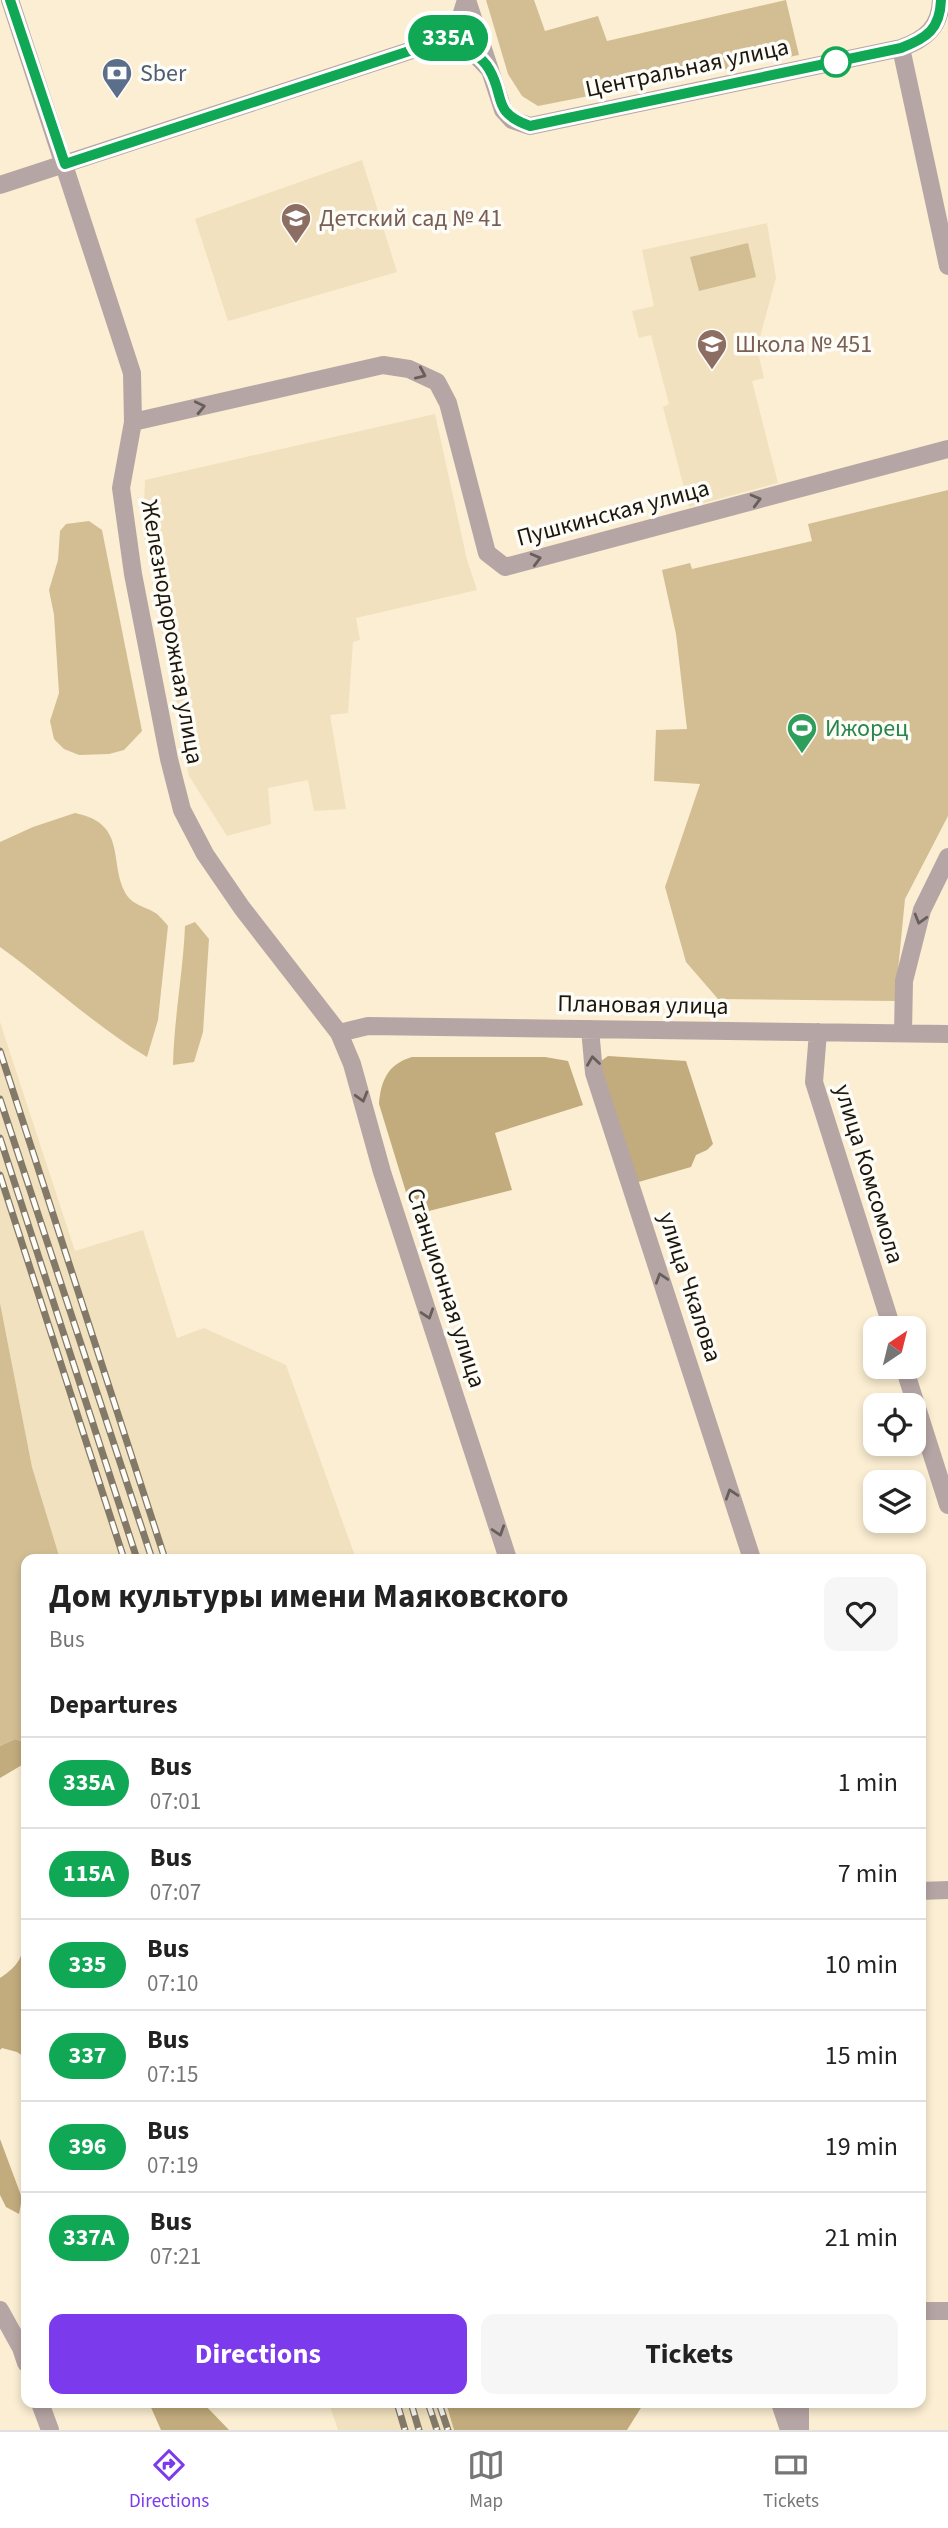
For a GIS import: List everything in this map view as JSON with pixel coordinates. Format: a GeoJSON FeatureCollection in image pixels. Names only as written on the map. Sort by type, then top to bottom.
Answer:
{"type":"FeatureCollection","features":[{"type":"Feature","properties":{"kind":"street","name":"Железнодорожная улица"},"geometry":{"type":"LineString","coordinates":[[10,0],[132,373],[133,422],[121,488],[135,588],[169,759],[182,810],[205,854],[242,908],[339,1032]]}},
{"type":"Feature","properties":{"kind":"street","name":"Центральная улица"},"geometry":{"type":"LineString","coordinates":[[449,38],[466,0]]}},
{"type":"Feature","properties":{"kind":"street","name":"Центральная улица"},"geometry":{"type":"LineString","coordinates":[[466,0],[503,110],[512,120],[530,126],[901,48],[922,38],[936,26],[941,14],[941,0]]}},
{"type":"Feature","properties":{"kind":"street"},"geometry":{"type":"LineString","coordinates":[[0,185],[449,38],[474,53],[489,69]]}},
{"type":"Feature","properties":{"kind":"street"},"geometry":{"type":"LineString","coordinates":[[901,48],[948,266]]}},
{"type":"Feature","properties":{"kind":"street","name":"Пушкинская улица"},"geometry":{"type":"LineString","coordinates":[[133,422],[383,365],[409,369],[437,382],[448,403],[487,553],[505,567],[948,449]]}},
{"type":"Feature","properties":{"kind":"street"},"geometry":{"type":"LineString","coordinates":[[903,1033],[902,1008],[907,969],[922,910],[948,857]]}},
{"type":"Feature","properties":{"kind":"street","name":"Плановая улица"},"geometry":{"type":"LineString","coordinates":[[339,1032],[368,1026],[948,1034]]}},
{"type":"Feature","properties":{"kind":"street","name":"улица Чкалова"},"geometry":{"type":"LineString","coordinates":[[590,1029],[594,1073],[750,1554]]}},
{"type":"Feature","properties":{"kind":"street","name":"Станционная улица"},"geometry":{"type":"LineString","coordinates":[[339,1032],[352,1064],[383,1172],[506,1554]]}},
{"type":"Feature","properties":{"kind":"street","name":"улица Комсомола"},"geometry":{"type":"LineString","coordinates":[[818,1032],[814,1082],[888,1316]]}},
{"type":"Feature","properties":{"kind":"street"},"geometry":{"type":"LineString","coordinates":[[908,1379],[948,1504]]}},
{"type":"Feature","properties":{"kind":"street"},"geometry":{"type":"LineString","coordinates":[[926,1891],[948,1890]]}},
{"type":"Feature","properties":{"kind":"street"},"geometry":{"type":"LineString","coordinates":[[0,2310],[21,2348]]}},
{"type":"Feature","properties":{"kind":"street"},"geometry":{"type":"LineString","coordinates":[[926,2311],[948,2311]]}},
{"type":"Feature","properties":{"kind":"street"},"geometry":{"type":"LineString","coordinates":[[42,2408],[50,2430]]}},
{"type":"Feature","properties":{"kind":"street"},"geometry":{"type":"LineString","coordinates":[[782,2408],[789,2430]]}},
{"type":"Feature","properties":{"kind":"street"},"geometry":{"type":"LineString","coordinates":[[800,2408],[800,2430]]}},
{"type":"Feature","properties":{"kind":"shaded area"},"geometry":{"type":"Polygon","coordinates":[[[486,0],[534,0],[545,31],[598,16],[607,41],[786,0],[799,55],[538,106],[522,96],[508,74],[486,0]]]}},
{"type":"Feature","properties":{"kind":"shaded area","name":"Детский сад № 41"},"geometry":{"type":"Polygon","coordinates":[[[362,160],[397,272],[228,321],[195,219],[362,160]]]}},
{"type":"Feature","properties":{"kind":"shaded area","name":"Школа № 451"},"geometry":{"type":"Polygon","coordinates":[[[767,223],[776,278],[757,348],[764,378],[752,381],[778,483],[689,507],[663,407],[669,404],[651,335],[639,338],[632,311],[654,306],[642,250],[767,223]]]}},
{"type":"Feature","properties":{"kind":"shaded area"},"geometry":{"type":"Polygon","coordinates":[[[748,243],[756,277],[699,291],[690,257],[748,243]]]}},
{"type":"Feature","properties":{"kind":"shaded area"},"geometry":{"type":"Polygon","coordinates":[[[435,414],[467,560],[477,590],[356,618],[360,640],[353,642],[348,713],[330,715],[346,809],[314,811],[308,780],[268,788],[271,824],[227,836],[189,776],[143,531],[145,480],[435,414]]]}},
{"type":"Feature","properties":{"kind":"shaded area","name":"Ижорец"},"geometry":{"type":"Polygon","coordinates":[[[948,490],[948,816],[905,899],[895,1001],[718,999],[686,962],[665,887],[700,784],[654,781],[656,730],[687,729],[676,634],[662,570],[690,563],[692,569],[812,541],[808,524],[948,490]]]}},
{"type":"Feature","properties":{"kind":"shaded area"},"geometry":{"type":"Polygon","coordinates":[[[89,521],[102,530],[142,731],[124,750],[109,754],[79,755],[64,749],[54,739],[50,721],[59,693],[54,615],[49,590],[58,560],[60,531],[66,524],[89,521]]]}},
{"type":"Feature","properties":{"kind":"shaded area"},"geometry":{"type":"Polygon","coordinates":[[[75,813],[104,827],[111,837],[122,886],[129,898],[157,914],[168,926],[158,1020],[147,1057],[0,947],[0,842],[75,813]]]}},
{"type":"Feature","properties":{"kind":"shaded area"},"geometry":{"type":"Polygon","coordinates":[[[195,922],[209,939],[203,1032],[194,1062],[173,1065],[185,926],[195,922]]]}},
{"type":"Feature","properties":{"kind":"shaded area"},"geometry":{"type":"Polygon","coordinates":[[[0,1022],[75,1251],[143,1230],[177,1338],[204,1328],[286,1365],[354,1554],[58,1554],[32,1467],[0,1303],[0,1022]]]}},
{"type":"Feature","properties":{"kind":"shaded area"},"geometry":{"type":"Polygon","coordinates":[[[608,1056],[686,1061],[713,1144],[696,1155],[691,1167],[635,1183],[600,1072],[601,1061],[608,1056]]]}},
{"type":"Feature","properties":{"kind":"shaded area"},"geometry":{"type":"Polygon","coordinates":[[[412,1057],[545,1057],[568,1061],[583,1105],[495,1133],[512,1190],[413,1215],[379,1104],[387,1074],[397,1064],[412,1057]]]}},
{"type":"Feature","properties":{"kind":"shaded area"},"geometry":{"type":"Polygon","coordinates":[[[0,1303],[32,1467],[58,1554],[21,1554],[21,1741],[15,1739],[0,1746],[0,1303]]]}},
{"type":"Feature","properties":{"kind":"shaded area"},"geometry":{"type":"Polygon","coordinates":[[[15,1739],[21,1741],[21,1766],[0,1778],[0,1746],[15,1739]]]}},
{"type":"Feature","properties":{"kind":"shaded area"},"geometry":{"type":"Polygon","coordinates":[[[21,1955],[21,2055],[2,2048],[0,2050],[0,1978],[21,1955]]]}},
{"type":"Feature","properties":{"kind":"shaded area"},"geometry":{"type":"Polygon","coordinates":[[[0,2139],[21,2195],[19,2214],[6,2207],[0,2195],[0,2139]]]}},
{"type":"Feature","properties":{"kind":"shaded area"},"geometry":{"type":"Polygon","coordinates":[[[151,2408],[208,2408],[229,2430],[161,2430],[151,2408]]]}},
{"type":"Feature","properties":{"kind":"shaded area"},"geometry":{"type":"Polygon","coordinates":[[[331,2408],[447,2408],[454,2430],[338,2430],[331,2408]]]}},
{"type":"Feature","properties":{"kind":"shaded area"},"geometry":{"type":"Polygon","coordinates":[[[447,2408],[641,2408],[627,2430],[454,2430],[447,2408]]]}},
{"type":"Feature","properties":{"kind":"railway"},"geometry":{"type":"LineString","coordinates":[[0,1051],[163,1554]]}},
{"type":"Feature","properties":{"kind":"railway"},"geometry":{"type":"LineString","coordinates":[[0,1099],[150,1554]]}},
{"type":"Feature","properties":{"kind":"railway"},"geometry":{"type":"LineString","coordinates":[[0,1138],[135,1554]]}},
{"type":"Feature","properties":{"kind":"railway"},"geometry":{"type":"LineString","coordinates":[[0,1175],[122,1554]]}},
{"type":"Feature","properties":{"kind":"railway"},"geometry":{"type":"LineString","coordinates":[[398,2408],[405,2430]]}},
{"type":"Feature","properties":{"kind":"railway"},"geometry":{"type":"LineString","coordinates":[[412,2408],[419,2430]]}},
{"type":"Feature","properties":{"kind":"railway"},"geometry":{"type":"LineString","coordinates":[[430,2408],[437,2430]]}},
{"type":"Feature","properties":{"kind":"railway"},"geometry":{"type":"LineString","coordinates":[[441,2408],[448,2430]]}},
{"type":"Feature","properties":{"kind":"bus line","name":"335А"},"geometry":{"type":"LineString","coordinates":[[10,0],[65,164],[449,38],[474,53],[489,69],[503,110],[512,120],[530,126],[901,48],[922,38],[936,26],[941,14],[941,0]]}},
{"type":"Feature","properties":{"kind":"place","name":"Sber"},"geometry":{"type":"Point","coordinates":[117,100]}},
{"type":"Feature","properties":{"kind":"place","name":"Детский сад № 41"},"geometry":{"type":"Point","coordinates":[296,245]}},
{"type":"Feature","properties":{"kind":"place","name":"Школа № 451"},"geometry":{"type":"Point","coordinates":[712,371]}},
{"type":"Feature","properties":{"kind":"place","name":"Ижорец"},"geometry":{"type":"Point","coordinates":[802,755]}}]}
